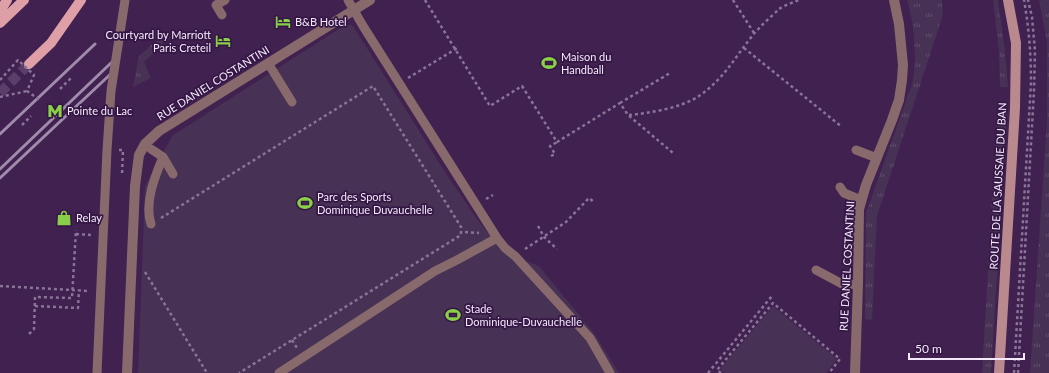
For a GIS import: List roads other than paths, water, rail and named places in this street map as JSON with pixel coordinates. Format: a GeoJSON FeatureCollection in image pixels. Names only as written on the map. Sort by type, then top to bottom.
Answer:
{"type":"FeatureCollection","features":[{"type":"Feature","properties":{"kind":"main road"},"geometry":{"type":"LineString","coordinates":[[0,11],[7,0]]}},
{"type":"Feature","properties":{"kind":"main road"},"geometry":{"type":"LineString","coordinates":[[0,23],[24,0]]}},
{"type":"Feature","properties":{"kind":"main road"},"geometry":{"type":"LineString","coordinates":[[29,64],[51,43],[81,0]]}},
{"type":"Feature","properties":{"kind":"main road","name":"ROUTE DE LA SAUSSAIE DU BAN"},"geometry":{"type":"LineString","coordinates":[[999,373],[1015,108],[1016,43],[1008,0]]}},
{"type":"Feature","properties":{"kind":"street","name":"RUE DANIEL COSTANTINI"},"geometry":{"type":"LineString","coordinates":[[127,373],[135,186],[139,155],[145,144],[159,130],[370,0]]}},
{"type":"Feature","properties":{"kind":"street","name":"RUE DANIEL COSTANTINI"},"geometry":{"type":"LineString","coordinates":[[855,373],[861,200],[899,100],[902,80],[903,65],[899,24],[894,0]]}},
{"type":"Feature","properties":{"kind":"lane"},"geometry":{"type":"LineString","coordinates":[[97,373],[111,91],[125,0]]}},
{"type":"Feature","properties":{"kind":"lane"},"geometry":{"type":"LineString","coordinates":[[222,15],[216,6],[225,0]]}},
{"type":"Feature","properties":{"kind":"lane"},"geometry":{"type":"LineString","coordinates":[[348,0],[362,26],[497,238],[590,338],[610,373]]}},
{"type":"Feature","properties":{"kind":"lane"},"geometry":{"type":"LineString","coordinates":[[268,63],[292,102]]}},
{"type":"Feature","properties":{"kind":"lane"},"geometry":{"type":"LineString","coordinates":[[151,149],[163,157],[173,174]]}},
{"type":"Feature","properties":{"kind":"lane"},"geometry":{"type":"LineString","coordinates":[[856,150],[877,158]]}},
{"type":"Feature","properties":{"kind":"lane"},"geometry":{"type":"LineString","coordinates":[[151,224],[149,206],[152,189],[163,157]]}},
{"type":"Feature","properties":{"kind":"lane"},"geometry":{"type":"LineString","coordinates":[[840,187],[844,193],[861,200]]}},
{"type":"Feature","properties":{"kind":"lane"},"geometry":{"type":"LineString","coordinates":[[279,373],[435,271],[497,238]]}},
{"type":"Feature","properties":{"kind":"lane"},"geometry":{"type":"LineString","coordinates":[[816,270],[844,285],[858,284]]}},
{"type":"Feature","properties":{"kind":"tunnel"},"geometry":{"type":"LineString","coordinates":[[0,93],[29,64]]}},
{"type":"Feature","properties":{"kind":"railway"},"geometry":{"type":"LineString","coordinates":[[0,134],[95,44]]}},
{"type":"Feature","properties":{"kind":"railway"},"geometry":{"type":"LineString","coordinates":[[0,169],[112,62]]}},
{"type":"Feature","properties":{"kind":"railway"},"geometry":{"type":"LineString","coordinates":[[0,178],[116,69]]}},
{"type":"Feature","properties":{"kind":"place","name":"B&B Hotel"},"geometry":{"type":"Point","coordinates":[283,22]}},
{"type":"Feature","properties":{"kind":"place","name":"Courtyard by Marriott Paris Creteil"},"geometry":{"type":"Point","coordinates":[223,41]}},
{"type":"Feature","properties":{"kind":"place","name":"Maison du Handball"},"geometry":{"type":"Point","coordinates":[549,63]}},
{"type":"Feature","properties":{"kind":"place","name":"Pointe du Lac"},"geometry":{"type":"Point","coordinates":[55,111]}},
{"type":"Feature","properties":{"kind":"place","name":"Parc des Sports Dominique Duvauchelle"},"geometry":{"type":"Point","coordinates":[305,203]}},
{"type":"Feature","properties":{"kind":"place","name":"Relay"},"geometry":{"type":"Point","coordinates":[64,218]}},
{"type":"Feature","properties":{"kind":"place","name":"Stade Dominique-Duvauchelle"},"geometry":{"type":"Point","coordinates":[453,315]}}]}
